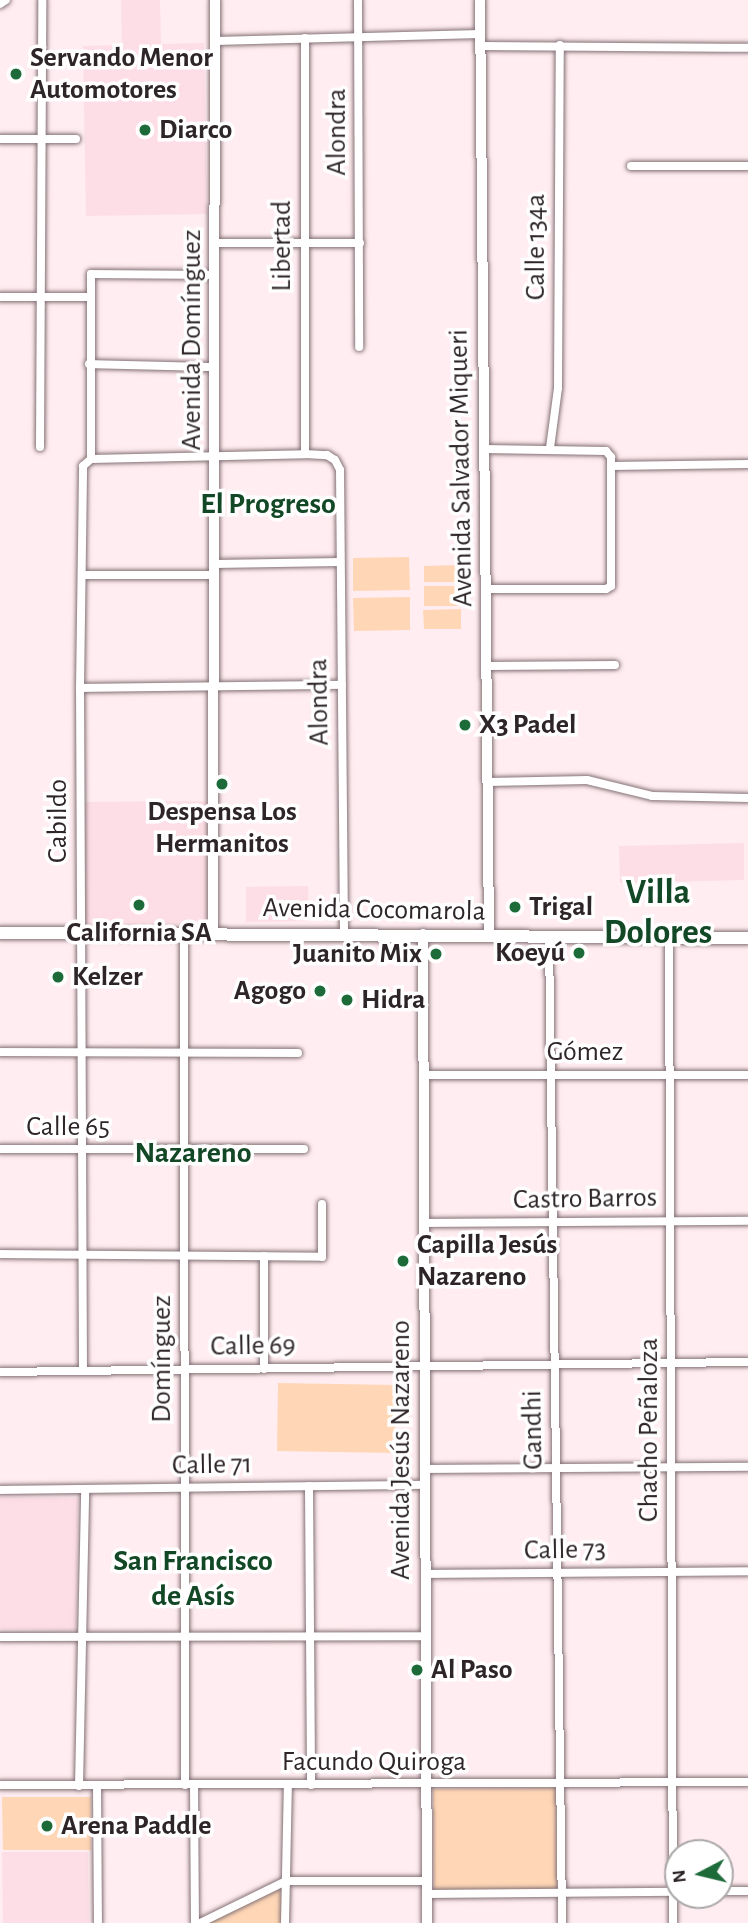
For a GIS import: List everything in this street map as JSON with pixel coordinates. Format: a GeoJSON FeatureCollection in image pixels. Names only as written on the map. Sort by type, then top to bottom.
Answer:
{"type":"FeatureCollection","features":[{"type":"Feature","properties":{"kind":"main road","name":"Avenida Domínguez"},"geometry":{"type":"LineString","coordinates":[[213,932],[215,0]]}},
{"type":"Feature","properties":{"kind":"main road","name":"Avenida Salvador Miqueri"},"geometry":{"type":"LineString","coordinates":[[480,0],[489,936]]}},
{"type":"Feature","properties":{"kind":"main road","name":"Avenida Cocomarola"},"geometry":{"type":"LineString","coordinates":[[0,933],[213,932],[748,938]]}},
{"type":"Feature","properties":{"kind":"main road","name":"Avenida Jesús Nazareno"},"geometry":{"type":"LineString","coordinates":[[423,934],[427,1923]]}},
{"type":"Feature","properties":{"kind":"street"},"geometry":{"type":"LineString","coordinates":[[0,4],[6,0]]}},
{"type":"Feature","properties":{"kind":"street"},"geometry":{"type":"LineString","coordinates":[[40,447],[41,0]]}},
{"type":"Feature","properties":{"kind":"street","name":"Alondra"},"geometry":{"type":"LineString","coordinates":[[358,0],[359,347]]}},
{"type":"Feature","properties":{"kind":"street"},"geometry":{"type":"LineString","coordinates":[[215,40],[359,37],[561,45],[748,48]]}},
{"type":"Feature","properties":{"kind":"street","name":"Libertad"},"geometry":{"type":"LineString","coordinates":[[305,38],[305,454]]}},
{"type":"Feature","properties":{"kind":"street","name":"Calle 134a"},"geometry":{"type":"LineString","coordinates":[[550,448],[558,388],[561,45]]}},
{"type":"Feature","properties":{"kind":"street"},"geometry":{"type":"LineString","coordinates":[[0,139],[76,139]]}},
{"type":"Feature","properties":{"kind":"street"},"geometry":{"type":"LineString","coordinates":[[631,166],[748,166]]}},
{"type":"Feature","properties":{"kind":"street"},"geometry":{"type":"LineString","coordinates":[[215,243],[360,243]]}},
{"type":"Feature","properties":{"kind":"street","name":"Cabildo"},"geometry":{"type":"LineString","coordinates":[[83,1371],[80,688],[83,466],[91,459],[91,274],[214,275]]}},
{"type":"Feature","properties":{"kind":"street"},"geometry":{"type":"LineString","coordinates":[[0,297],[90,297]]}},
{"type":"Feature","properties":{"kind":"street"},"geometry":{"type":"LineString","coordinates":[[89,364],[214,367]]}},
{"type":"Feature","properties":{"kind":"street"},"geometry":{"type":"LineString","coordinates":[[484,449],[606,451],[611,457],[611,586],[606,589],[485,589]]}},
{"type":"Feature","properties":{"kind":"street"},"geometry":{"type":"LineString","coordinates":[[91,459],[305,454]]}},
{"type":"Feature","properties":{"kind":"street","name":"Alondra"},"geometry":{"type":"LineString","coordinates":[[305,454],[327,455],[335,460],[340,470],[344,934]]}},
{"type":"Feature","properties":{"kind":"street"},"geometry":{"type":"LineString","coordinates":[[611,466],[748,464]]}},
{"type":"Feature","properties":{"kind":"street"},"geometry":{"type":"LineString","coordinates":[[83,575],[340,562]]}},
{"type":"Feature","properties":{"kind":"street"},"geometry":{"type":"LineString","coordinates":[[487,666],[615,665]]}},
{"type":"Feature","properties":{"kind":"street"},"geometry":{"type":"LineString","coordinates":[[80,688],[342,685]]}},
{"type":"Feature","properties":{"kind":"street"},"geometry":{"type":"LineString","coordinates":[[488,782],[587,780],[652,796],[748,798]]}},
{"type":"Feature","properties":{"kind":"street","name":"Domínguez"},"geometry":{"type":"LineString","coordinates":[[184,932],[184,1637],[189,1785],[198,1923]]}},
{"type":"Feature","properties":{"kind":"street","name":"Gandhi"},"geometry":{"type":"LineString","coordinates":[[549,937],[562,1923]]}},
{"type":"Feature","properties":{"kind":"street","name":"Chacho Peñaloza"},"geometry":{"type":"LineString","coordinates":[[668,938],[675,1839]]}},
{"type":"Feature","properties":{"kind":"street"},"geometry":{"type":"LineString","coordinates":[[0,1052],[298,1054]]}},
{"type":"Feature","properties":{"kind":"street","name":"Gómez"},"geometry":{"type":"LineString","coordinates":[[423,1076],[748,1075]]}},
{"type":"Feature","properties":{"kind":"street","name":"Calle 65"},"geometry":{"type":"LineString","coordinates":[[0,1149],[304,1149]]}},
{"type":"Feature","properties":{"kind":"street"},"geometry":{"type":"LineString","coordinates":[[0,1254],[322,1256],[321,1204]]}},
{"type":"Feature","properties":{"kind":"street","name":"Castro Barros"},"geometry":{"type":"LineString","coordinates":[[423,1223],[748,1221]]}},
{"type":"Feature","properties":{"kind":"street"},"geometry":{"type":"LineString","coordinates":[[264,1256],[264,1369]]}},
{"type":"Feature","properties":{"kind":"street","name":"Calle 69"},"geometry":{"type":"LineString","coordinates":[[0,1372],[748,1362]]}},
{"type":"Feature","properties":{"kind":"street"},"geometry":{"type":"LineString","coordinates":[[424,1469],[748,1467]]}},
{"type":"Feature","properties":{"kind":"street","name":"Calle 71"},"geometry":{"type":"LineString","coordinates":[[0,1490],[425,1485]]}},
{"type":"Feature","properties":{"kind":"street"},"geometry":{"type":"LineString","coordinates":[[309,1486],[311,1785]]}},
{"type":"Feature","properties":{"kind":"street"},"geometry":{"type":"LineString","coordinates":[[79,1786],[85,1489]]}},
{"type":"Feature","properties":{"kind":"street","name":"Calle 73"},"geometry":{"type":"LineString","coordinates":[[425,1574],[748,1571]]}},
{"type":"Feature","properties":{"kind":"street"},"geometry":{"type":"LineString","coordinates":[[0,1637],[425,1636]]}},
{"type":"Feature","properties":{"kind":"street","name":"Facundo Quiroga"},"geometry":{"type":"LineString","coordinates":[[0,1785],[748,1782]]}},
{"type":"Feature","properties":{"kind":"street"},"geometry":{"type":"LineString","coordinates":[[285,1923],[288,1785]]}},
{"type":"Feature","properties":{"kind":"street"},"geometry":{"type":"LineString","coordinates":[[97,1786],[98,1923]]}},
{"type":"Feature","properties":{"kind":"street"},"geometry":{"type":"LineString","coordinates":[[198,1923],[286,1881],[426,1881]]}},
{"type":"Feature","properties":{"kind":"street"},"geometry":{"type":"LineString","coordinates":[[426,1894],[664,1892]]}},
{"type":"Feature","properties":{"kind":"shaded area","name":"Diarco"},"geometry":{"type":"Polygon","coordinates":[[[121,0],[160,0],[161,44],[204,43],[207,214],[86,216],[83,46],[122,45],[121,0]]]}},
{"type":"Feature","properties":{"kind":"shaded area"},"geometry":{"type":"Polygon","coordinates":[[[409,557],[410,590],[353,591],[353,558],[409,557]]]}},
{"type":"Feature","properties":{"kind":"shaded area"},"geometry":{"type":"Polygon","coordinates":[[[461,565],[461,582],[424,582],[424,566],[461,565]]]}},
{"type":"Feature","properties":{"kind":"shaded area"},"geometry":{"type":"Polygon","coordinates":[[[424,586],[461,586],[461,606],[424,606],[424,586]]]}},
{"type":"Feature","properties":{"kind":"shaded area"},"geometry":{"type":"Polygon","coordinates":[[[410,597],[410,630],[354,631],[353,598],[410,597]]]}},
{"type":"Feature","properties":{"kind":"shaded area"},"geometry":{"type":"Polygon","coordinates":[[[461,609],[461,629],[424,629],[423,610],[461,609]]]}},
{"type":"Feature","properties":{"kind":"shaded area"},"geometry":{"type":"Polygon","coordinates":[[[207,801],[207,924],[85,924],[84,802],[207,801]]]}},
{"type":"Feature","properties":{"kind":"shaded area"},"geometry":{"type":"Polygon","coordinates":[[[744,843],[744,880],[620,883],[619,846],[744,843]]]}},
{"type":"Feature","properties":{"kind":"shaded area"},"geometry":{"type":"Polygon","coordinates":[[[308,886],[309,921],[246,922],[246,887],[308,886]]]}},
{"type":"Feature","properties":{"kind":"shaded area"},"geometry":{"type":"Polygon","coordinates":[[[278,1383],[396,1385],[395,1453],[277,1451],[278,1383]]]}},
{"type":"Feature","properties":{"kind":"shaded area"},"geometry":{"type":"Polygon","coordinates":[[[0,1497],[78,1498],[76,1630],[0,1629],[0,1497]]]}},
{"type":"Feature","properties":{"kind":"shaded area"},"geometry":{"type":"Polygon","coordinates":[[[556,1788],[557,1889],[434,1890],[433,1789],[556,1788]]]}},
{"type":"Feature","properties":{"kind":"shaded area","name":"Arena Paddle"},"geometry":{"type":"Polygon","coordinates":[[[2,1797],[91,1797],[91,1850],[3,1850],[2,1797]]]}},
{"type":"Feature","properties":{"kind":"shaded area"},"geometry":{"type":"Polygon","coordinates":[[[2,1852],[88,1852],[89,1923],[3,1923],[2,1852]]]}},
{"type":"Feature","properties":{"kind":"shaded area"},"geometry":{"type":"Polygon","coordinates":[[[278,1889],[282,1897],[282,1923],[205,1923],[278,1889]]]}},
{"type":"Feature","properties":{"kind":"place","name":"Servando Menor Automotores"},"geometry":{"type":"Point","coordinates":[16,74]}},
{"type":"Feature","properties":{"kind":"place","name":"Diarco"},"geometry":{"type":"Point","coordinates":[145,130]}},
{"type":"Feature","properties":{"kind":"place","name":"X3 Padel"},"geometry":{"type":"Point","coordinates":[465,725]}},
{"type":"Feature","properties":{"kind":"place","name":"Despensa Los Hermanitos"},"geometry":{"type":"Point","coordinates":[222,784]}},
{"type":"Feature","properties":{"kind":"place","name":"California SA"},"geometry":{"type":"Point","coordinates":[139,905]}},
{"type":"Feature","properties":{"kind":"place","name":"Trigal"},"geometry":{"type":"Point","coordinates":[515,907]}},
{"type":"Feature","properties":{"kind":"place","name":"Koeyú"},"geometry":{"type":"Point","coordinates":[579,953]}},
{"type":"Feature","properties":{"kind":"place","name":"Juanito Mix"},"geometry":{"type":"Point","coordinates":[436,954]}},
{"type":"Feature","properties":{"kind":"place","name":"Kelzer"},"geometry":{"type":"Point","coordinates":[58,977]}},
{"type":"Feature","properties":{"kind":"place","name":"Agogo"},"geometry":{"type":"Point","coordinates":[320,991]}},
{"type":"Feature","properties":{"kind":"place","name":"Hidra"},"geometry":{"type":"Point","coordinates":[347,1000]}},
{"type":"Feature","properties":{"kind":"place","name":"Capilla Jesús Nazareno"},"geometry":{"type":"Point","coordinates":[403,1261]}},
{"type":"Feature","properties":{"kind":"place","name":"Al Paso"},"geometry":{"type":"Point","coordinates":[417,1670]}},
{"type":"Feature","properties":{"kind":"place","name":"Arena Paddle"},"geometry":{"type":"Point","coordinates":[47,1826]}},
{"type":"Feature","properties":{"kind":"district","name":"El Progreso"},"geometry":{"type":"Point","coordinates":[268,504]}},
{"type":"Feature","properties":{"kind":"district","name":"Villa Dolores"},"geometry":{"type":"Point","coordinates":[658,913]}},
{"type":"Feature","properties":{"kind":"district","name":"Nazareno"},"geometry":{"type":"Point","coordinates":[193,1153]}},
{"type":"Feature","properties":{"kind":"district","name":"San Francisco de Asís"},"geometry":{"type":"Point","coordinates":[193,1578]}}]}
